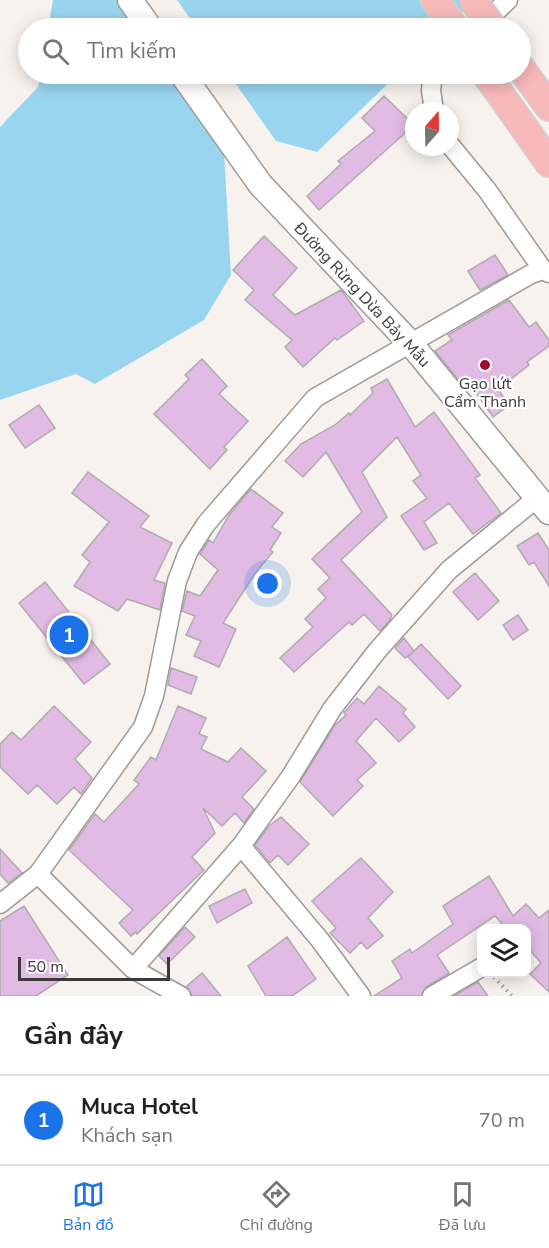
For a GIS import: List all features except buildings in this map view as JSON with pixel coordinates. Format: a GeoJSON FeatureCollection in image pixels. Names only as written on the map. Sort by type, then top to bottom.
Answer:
{"type":"FeatureCollection","features":[{"type":"Feature","properties":{"kind":"main road"},"geometry":{"type":"LineString","coordinates":[[435,0],[448,18]]}},
{"type":"Feature","properties":{"kind":"main road"},"geometry":{"type":"LineString","coordinates":[[473,0],[486,18]]}},
{"type":"Feature","properties":{"kind":"main road"},"geometry":{"type":"LineString","coordinates":[[531,82],[549,107]]}},
{"type":"Feature","properties":{"kind":"main road"},"geometry":{"type":"LineString","coordinates":[[493,84],[549,163]]}},
{"type":"Feature","properties":{"kind":"street"},"geometry":{"type":"LineString","coordinates":[[130,0],[143,18]]}},
{"type":"Feature","properties":{"kind":"street"},"geometry":{"type":"LineString","coordinates":[[489,18],[508,0]]}},
{"type":"Feature","properties":{"kind":"street","name":"Đường Rừng Dừa Bảy Mẫu"},"geometry":{"type":"LineString","coordinates":[[189,84],[260,184],[309,240],[411,344],[543,505]]}},
{"type":"Feature","properties":{"kind":"street"},"geometry":{"type":"LineString","coordinates":[[432,84],[433,102]]}},
{"type":"Feature","properties":{"kind":"street"},"geometry":{"type":"LineString","coordinates":[[3,896],[38,874],[143,727],[154,696],[177,581],[188,552],[206,524],[315,398],[531,274],[546,272],[488,190],[459,156]]}},
{"type":"Feature","properties":{"kind":"street"},"geometry":{"type":"LineString","coordinates":[[132,969],[241,846],[291,776],[332,709],[377,651],[449,570],[543,505]]}},
{"type":"Feature","properties":{"kind":"street"},"geometry":{"type":"LineString","coordinates":[[241,846],[320,940],[361,996]]}},
{"type":"Feature","properties":{"kind":"street"},"geometry":{"type":"LineString","coordinates":[[38,874],[132,969],[181,996]]}},
{"type":"Feature","properties":{"kind":"street"},"geometry":{"type":"LineString","coordinates":[[432,996],[477,970]]}},
{"type":"Feature","properties":{"kind":"path"},"geometry":{"type":"LineString","coordinates":[[494,978],[513,996]]}},
{"type":"Feature","properties":{"kind":"water"},"geometry":{"type":"Polygon","coordinates":[[[53,0],[124,0],[136,18],[50,18],[53,0]]]}},
{"type":"Feature","properties":{"kind":"water"},"geometry":{"type":"Polygon","coordinates":[[[177,0],[476,0],[456,18],[190,18],[177,0]]]}},
{"type":"Feature","properties":{"kind":"water"},"geometry":{"type":"Polygon","coordinates":[[[39,84],[180,84],[224,151],[231,275],[204,320],[95,384],[76,374],[0,400],[0,127],[39,84]]]}},
{"type":"Feature","properties":{"kind":"water"},"geometry":{"type":"Polygon","coordinates":[[[236,84],[388,84],[317,152],[276,141],[236,84]]]}},
{"type":"Feature","properties":{"kind":"place","name":"Gạo lứt Cẩm Thanh"},"geometry":{"type":"Point","coordinates":[485,365]}},
{"type":"Feature","properties":{"kind":"place","name":"Muca Hotel"},"geometry":{"type":"Point","coordinates":[69,635]}}]}
